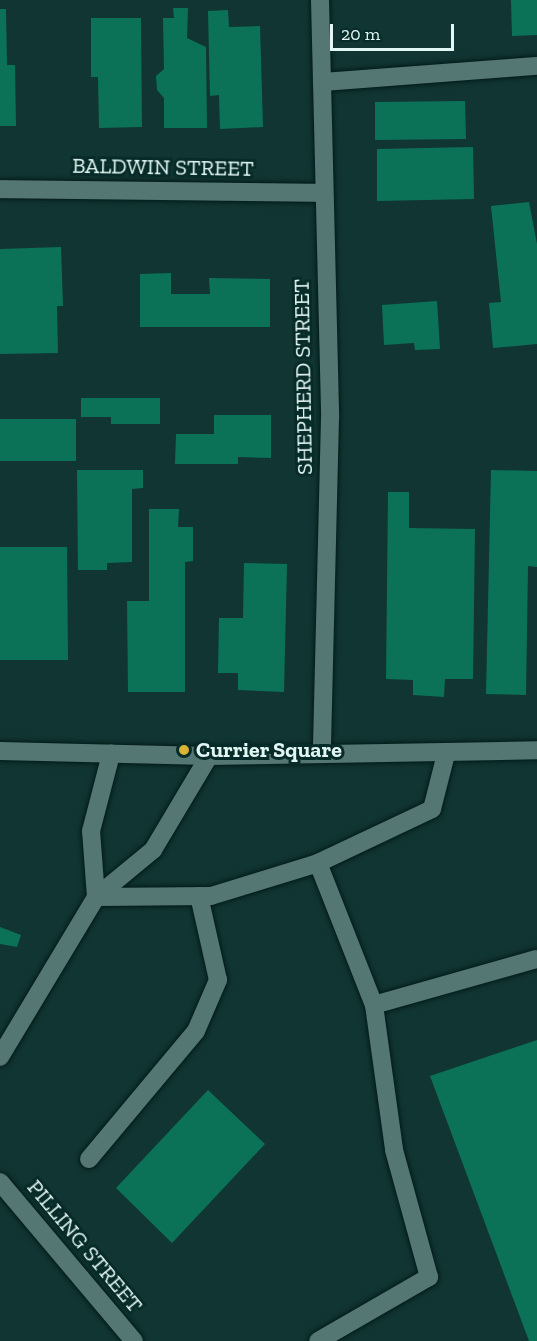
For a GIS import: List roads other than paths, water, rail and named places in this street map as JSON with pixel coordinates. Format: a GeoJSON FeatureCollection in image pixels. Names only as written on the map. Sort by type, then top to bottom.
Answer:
{"type":"FeatureCollection","features":[{"type":"Feature","properties":{"kind":"street","name":"SHEPHERD STREET"},"geometry":{"type":"LineString","coordinates":[[320,0],[330,418],[322,753]]}},
{"type":"Feature","properties":{"kind":"street"},"geometry":{"type":"LineString","coordinates":[[322,82],[537,66]]}},
{"type":"Feature","properties":{"kind":"street","name":"BALDWIN STREET"},"geometry":{"type":"LineString","coordinates":[[0,189],[324,193]]}},
{"type":"Feature","properties":{"kind":"street"},"geometry":{"type":"LineString","coordinates":[[0,751],[209,756],[322,753],[446,754],[537,750]]}},
{"type":"Feature","properties":{"kind":"street"},"geometry":{"type":"LineString","coordinates":[[96,897],[91,831],[111,754]]}},
{"type":"Feature","properties":{"kind":"street"},"geometry":{"type":"LineString","coordinates":[[96,897],[199,896],[318,863],[432,809],[446,754]]}},
{"type":"Feature","properties":{"kind":"street"},"geometry":{"type":"LineString","coordinates":[[0,1057],[96,897],[153,850],[209,756]]}},
{"type":"Feature","properties":{"kind":"street"},"geometry":{"type":"LineString","coordinates":[[318,863],[374,1005],[394,1150],[429,1277],[318,1341]]}},
{"type":"Feature","properties":{"kind":"street"},"geometry":{"type":"LineString","coordinates":[[88,1159],[195,1031],[218,980],[199,896]]}},
{"type":"Feature","properties":{"kind":"street"},"geometry":{"type":"LineString","coordinates":[[374,1005],[537,958]]}},
{"type":"Feature","properties":{"kind":"street","name":"PILLING STREET"},"geometry":{"type":"LineString","coordinates":[[0,1182],[134,1341]]}},
{"type":"Feature","properties":{"kind":"place","name":"Currier Square"},"geometry":{"type":"Point","coordinates":[184,750]}}]}
